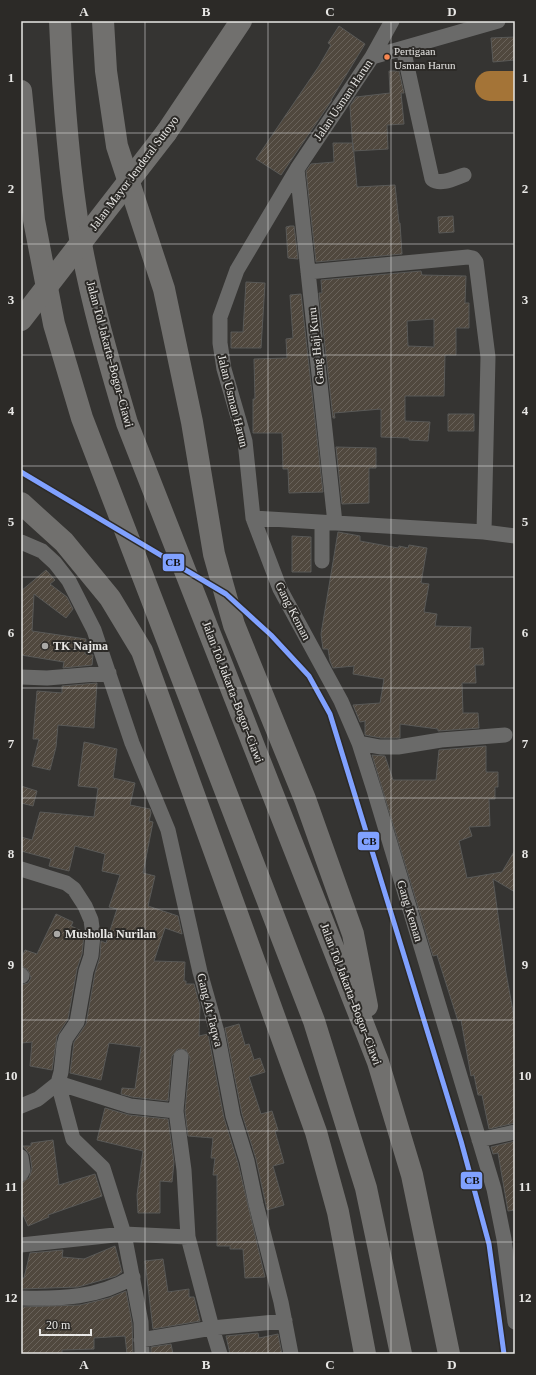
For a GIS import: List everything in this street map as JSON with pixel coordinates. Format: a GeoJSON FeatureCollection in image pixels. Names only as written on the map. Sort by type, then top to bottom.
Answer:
{"type":"FeatureCollection","features":[{"type":"Feature","properties":{"kind":"highway","name":"Jalan Tol Jakarta–Bogor–Ciawi"},"geometry":{"type":"LineString","coordinates":[[60,21],[64,120],[80,239],[103,339],[127,423],[378,1062],[412,1175],[449,1354]]}},
{"type":"Feature","properties":{"kind":"highway"},"geometry":{"type":"LineString","coordinates":[[103,21],[106,71],[117,146],[164,289],[192,422],[214,554],[234,625],[305,799],[353,934],[378,1062]]}},
{"type":"Feature","properties":{"kind":"highway","name":"Jalan Mayor Jenderal Sutoyo"},"geometry":{"type":"LineString","coordinates":[[21,320],[166,133],[241,21]]}},
{"type":"Feature","properties":{"kind":"highway"},"geometry":{"type":"LineString","coordinates":[[21,91],[34,220],[54,324],[80,410],[314,1021],[366,1188],[401,1354]]}},
{"type":"Feature","properties":{"kind":"highway"},"geometry":{"type":"LineString","coordinates":[[21,503],[64,542],[110,598],[142,652],[316,1132],[338,1212],[365,1354]]}},
{"type":"Feature","properties":{"kind":"street","name":"Jalan Usman Harun"},"geometry":{"type":"LineString","coordinates":[[253,518],[244,441],[224,369],[221,350],[220,317],[237,270],[297,169],[372,57],[392,21]]}},
{"type":"Feature","properties":{"kind":"street"},"geometry":{"type":"LineString","coordinates":[[372,57],[498,21]]}},
{"type":"Feature","properties":{"kind":"street"},"geometry":{"type":"LineString","coordinates":[[403,48],[432,179],[436,182],[442,182],[464,175]]}},
{"type":"Feature","properties":{"kind":"street","name":"Gang Haji Kuru"},"geometry":{"type":"LineString","coordinates":[[297,169],[308,272],[328,523],[322,560]]}},
{"type":"Feature","properties":{"kind":"street"},"geometry":{"type":"LineString","coordinates":[[308,272],[468,257],[473,258],[476,262],[488,357],[484,532]]}},
{"type":"Feature","properties":{"kind":"street"},"geometry":{"type":"LineString","coordinates":[[253,518],[484,532],[515,536]]}},
{"type":"Feature","properties":{"kind":"street","name":"Gang Keman"},"geometry":{"type":"LineString","coordinates":[[253,518],[280,589],[341,701],[359,743],[494,1189],[504,1239],[515,1322]]}},
{"type":"Feature","properties":{"kind":"street","name":"Gang At Taqwa"},"geometry":{"type":"LineString","coordinates":[[21,542],[42,551],[55,563],[68,581],[94,630],[132,743],[168,830],[200,972],[217,1032],[233,1116],[248,1161],[285,1321],[291,1354]]}},
{"type":"Feature","properties":{"kind":"street"},"geometry":{"type":"LineString","coordinates":[[21,677],[47,678],[109,673]]}},
{"type":"Feature","properties":{"kind":"street"},"geometry":{"type":"LineString","coordinates":[[359,743],[380,747],[398,747],[441,740],[505,735]]}},
{"type":"Feature","properties":{"kind":"street"},"geometry":{"type":"LineString","coordinates":[[21,868],[66,883],[74,889],[85,906],[91,920],[91,956],[86,971],[77,1022],[66,1038],[58,1083],[73,1139],[103,1168],[124,1234],[134,1277],[141,1322],[141,1347],[212,1328],[285,1321]]}},
{"type":"Feature","properties":{"kind":"street"},"geometry":{"type":"LineString","coordinates":[[181,1057],[176,1111],[184,1170],[188,1237],[220,1354]]}},
{"type":"Feature","properties":{"kind":"street"},"geometry":{"type":"LineString","coordinates":[[21,1106],[44,1094],[58,1083]]}},
{"type":"Feature","properties":{"kind":"street"},"geometry":{"type":"LineString","coordinates":[[58,1083],[130,1106],[176,1111]]}},
{"type":"Feature","properties":{"kind":"street"},"geometry":{"type":"LineString","coordinates":[[479,1140],[515,1132]]}},
{"type":"Feature","properties":{"kind":"street"},"geometry":{"type":"LineString","coordinates":[[21,1157],[21,1174]]}},
{"type":"Feature","properties":{"kind":"street"},"geometry":{"type":"LineString","coordinates":[[21,1245],[124,1234],[188,1237]]}},
{"type":"Feature","properties":{"kind":"street"},"geometry":{"type":"LineString","coordinates":[[21,1298],[57,1299],[84,1296],[120,1285],[134,1277]]}},
{"type":"Feature","properties":{"kind":"building"},"geometry":{"type":"Polygon","coordinates":[[[339,26],[365,44],[332,100],[281,175],[256,159],[319,66],[331,45],[328,43],[339,26]]]}},
{"type":"Feature","properties":{"kind":"building"},"geometry":{"type":"Polygon","coordinates":[[[515,37],[515,60],[493,62],[491,38],[515,37]]]}},
{"type":"Feature","properties":{"kind":"building"},"geometry":{"type":"Polygon","coordinates":[[[389,71],[399,71],[404,93],[401,93],[404,124],[387,125],[388,149],[353,151],[350,106],[356,97],[390,93],[389,71]]]}},
{"type":"Feature","properties":{"kind":"building"},"geometry":{"type":"Polygon","coordinates":[[[333,143],[353,143],[357,187],[395,185],[402,254],[316,262],[306,171],[311,164],[334,162],[333,143]]]}},
{"type":"Feature","properties":{"kind":"building"},"geometry":{"type":"Polygon","coordinates":[[[453,216],[454,232],[439,233],[438,217],[453,216]]]}},
{"type":"Feature","properties":{"kind":"building"},"geometry":{"type":"Polygon","coordinates":[[[294,226],[298,259],[288,258],[286,227],[294,226]]]}},
{"type":"Feature","properties":{"kind":"building"},"geometry":{"type":"Polygon","coordinates":[[[421,271],[422,275],[466,276],[465,303],[469,303],[469,328],[456,328],[456,355],[445,355],[444,396],[405,396],[405,421],[430,422],[428,441],[409,440],[409,438],[381,437],[381,409],[334,413],[335,418],[333,418],[319,293],[322,293],[321,280],[421,271]],[[434,319],[407,321],[408,346],[434,347],[434,319]]]}},
{"type":"Feature","properties":{"kind":"building"},"geometry":{"type":"Polygon","coordinates":[[[246,282],[265,283],[261,348],[231,348],[231,332],[243,332],[246,282]]]}},
{"type":"Feature","properties":{"kind":"building"},"geometry":{"type":"Polygon","coordinates":[[[301,294],[323,492],[289,493],[288,469],[283,469],[282,433],[253,433],[253,399],[255,399],[254,359],[287,358],[286,339],[293,338],[290,295],[301,294]]]}},
{"type":"Feature","properties":{"kind":"building"},"geometry":{"type":"Polygon","coordinates":[[[448,414],[474,414],[474,431],[448,431],[448,414]]]}},
{"type":"Feature","properties":{"kind":"building"},"geometry":{"type":"Polygon","coordinates":[[[336,447],[376,448],[376,468],[369,468],[369,503],[342,504],[336,447]]]}},
{"type":"Feature","properties":{"kind":"building"},"geometry":{"type":"Polygon","coordinates":[[[338,532],[360,536],[360,541],[398,548],[399,546],[408,548],[409,545],[427,548],[421,583],[429,584],[424,612],[437,614],[435,626],[471,627],[470,649],[483,648],[484,665],[475,665],[476,683],[462,683],[463,713],[478,713],[479,728],[438,731],[438,729],[400,724],[400,738],[381,738],[365,735],[365,721],[360,722],[353,705],[380,703],[384,679],[353,674],[354,666],[333,668],[328,649],[323,649],[321,634],[338,532]]]}},
{"type":"Feature","properties":{"kind":"building"},"geometry":{"type":"Polygon","coordinates":[[[292,536],[311,537],[311,572],[292,572],[292,536]]]}},
{"type":"Feature","properties":{"kind":"building"},"geometry":{"type":"Polygon","coordinates":[[[46,570],[55,580],[50,584],[67,597],[73,609],[66,618],[34,594],[32,631],[86,639],[85,654],[93,655],[92,665],[63,668],[64,662],[21,655],[21,591],[46,570]]]}},
{"type":"Feature","properties":{"kind":"building"},"geometry":{"type":"Polygon","coordinates":[[[97,683],[94,728],[58,725],[56,747],[50,770],[32,766],[39,739],[33,739],[37,691],[62,693],[62,686],[97,683]]]}},
{"type":"Feature","properties":{"kind":"building"},"geometry":{"type":"Polygon","coordinates":[[[84,742],[117,749],[113,778],[135,783],[130,805],[150,809],[151,813],[149,821],[153,822],[143,873],[155,876],[148,906],[178,916],[182,934],[165,928],[154,961],[185,962],[184,981],[186,981],[186,984],[194,984],[200,1006],[199,1036],[208,1034],[224,1118],[238,1163],[265,1277],[245,1278],[243,1249],[230,1249],[230,1246],[217,1246],[217,1175],[213,1175],[215,1158],[211,1158],[213,1138],[188,1136],[185,1111],[190,1058],[186,1050],[178,1049],[172,1056],[168,1101],[132,1097],[121,1094],[122,1088],[135,1089],[141,1047],[109,1043],[101,1080],[70,1073],[74,1042],[86,1024],[95,973],[100,957],[101,941],[106,943],[117,909],[109,907],[120,875],[102,871],[105,854],[75,846],[69,871],[49,866],[51,859],[21,851],[21,837],[32,840],[40,812],[94,817],[98,788],[78,786],[84,742]]]}},
{"type":"Feature","properties":{"kind":"building"},"geometry":{"type":"Polygon","coordinates":[[[486,746],[486,772],[498,772],[498,787],[495,787],[495,799],[489,799],[490,826],[469,827],[472,836],[459,841],[467,878],[502,872],[515,850],[515,892],[493,879],[506,973],[515,1022],[515,1123],[489,1129],[482,1095],[478,1095],[474,1075],[471,1076],[461,1020],[458,1021],[437,955],[433,956],[372,755],[385,756],[393,780],[436,780],[439,750],[486,746]]]}},
{"type":"Feature","properties":{"kind":"building"},"geometry":{"type":"Polygon","coordinates":[[[21,786],[37,791],[33,806],[21,803],[21,786]]]}},
{"type":"Feature","properties":{"kind":"building"},"geometry":{"type":"Polygon","coordinates":[[[56,914],[73,922],[71,926],[84,932],[84,935],[82,954],[77,969],[68,1019],[57,1036],[52,1070],[30,1066],[32,1042],[21,1043],[21,985],[28,983],[31,978],[28,970],[21,966],[21,959],[25,950],[37,954],[56,914]]]}},
{"type":"Feature","properties":{"kind":"building"},"geometry":{"type":"Polygon","coordinates":[[[239,1024],[245,1045],[249,1044],[254,1060],[260,1058],[265,1072],[249,1077],[261,1114],[272,1111],[278,1130],[275,1131],[284,1163],[273,1166],[284,1205],[267,1210],[256,1159],[242,1114],[225,1028],[239,1024]]]}},
{"type":"Feature","properties":{"kind":"building"},"geometry":{"type":"Polygon","coordinates":[[[105,1108],[129,1115],[168,1119],[174,1162],[172,1182],[160,1181],[160,1213],[138,1213],[137,1195],[143,1151],[97,1140],[105,1108]]]}},
{"type":"Feature","properties":{"kind":"building"},"geometry":{"type":"Polygon","coordinates":[[[53,1140],[59,1185],[95,1174],[102,1196],[48,1215],[49,1217],[28,1226],[21,1210],[21,1183],[29,1178],[32,1169],[30,1155],[23,1146],[31,1146],[31,1143],[53,1140]]]}},
{"type":"Feature","properties":{"kind":"building"},"geometry":{"type":"Polygon","coordinates":[[[515,1141],[515,1210],[508,1211],[498,1153],[493,1154],[491,1147],[515,1141]]]}},
{"type":"Feature","properties":{"kind":"building"},"geometry":{"type":"Polygon","coordinates":[[[115,1246],[122,1272],[116,1276],[78,1287],[21,1289],[21,1278],[24,1278],[30,1253],[63,1250],[62,1257],[84,1259],[115,1246]]]}},
{"type":"Feature","properties":{"kind":"building"},"geometry":{"type":"Polygon","coordinates":[[[163,1259],[168,1292],[189,1289],[189,1297],[194,1297],[200,1321],[153,1329],[145,1261],[163,1259]]]}},
{"type":"Feature","properties":{"kind":"building"},"geometry":{"type":"Polygon","coordinates":[[[126,1291],[132,1323],[133,1354],[127,1354],[125,1336],[94,1338],[94,1349],[62,1350],[62,1354],[21,1354],[21,1307],[80,1305],[109,1298],[126,1291]]]}},
{"type":"Feature","properties":{"kind":"building"},"geometry":{"type":"Polygon","coordinates":[[[258,1333],[259,1338],[278,1334],[282,1354],[230,1354],[226,1336],[258,1333]]]}},
{"type":"Feature","properties":{"kind":"building"},"geometry":{"type":"Polygon","coordinates":[[[171,1344],[173,1354],[151,1354],[151,1347],[171,1344]]]}},
{"type":"Feature","properties":{"kind":"waterway"},"geometry":{"type":"LineString","coordinates":[[490,86],[515,86]]}},
{"type":"Feature","properties":{"kind":"transit line","name":"CB"},"geometry":{"type":"LineString","coordinates":[[21,472],[226,594],[271,635],[309,676],[330,714],[461,1141],[489,1244],[504,1354]]}},
{"type":"Feature","properties":{"kind":"place","name":"Pertigaan Usman Harun"},"geometry":{"type":"Point","coordinates":[387,57]}},
{"type":"Feature","properties":{"kind":"place","name":"TK Najma"},"geometry":{"type":"Point","coordinates":[45,646]}},
{"type":"Feature","properties":{"kind":"place","name":"Musholla Nurilan"},"geometry":{"type":"Point","coordinates":[57,934]}}]}
